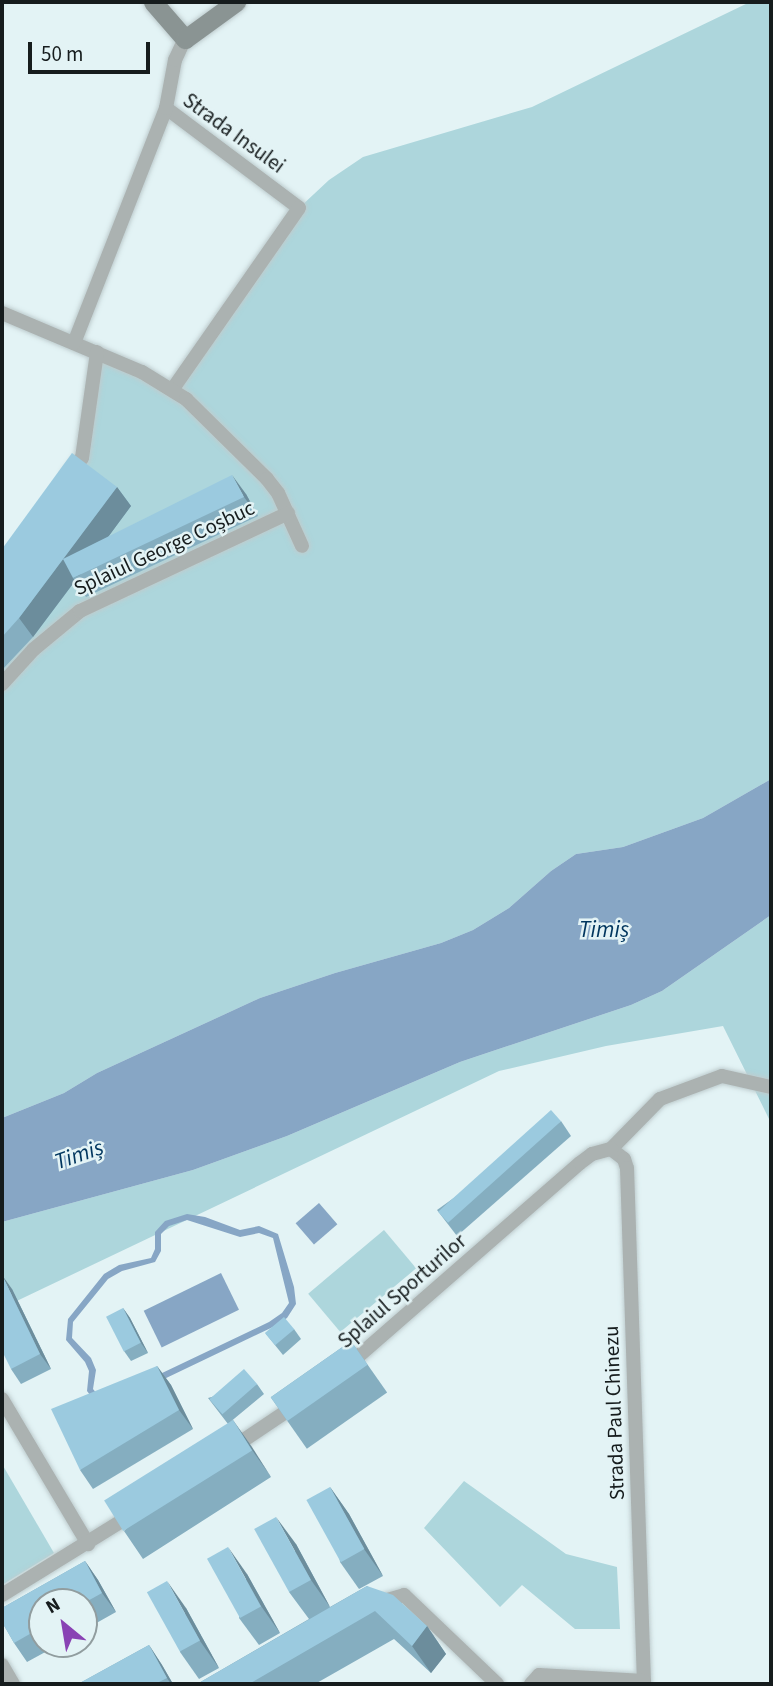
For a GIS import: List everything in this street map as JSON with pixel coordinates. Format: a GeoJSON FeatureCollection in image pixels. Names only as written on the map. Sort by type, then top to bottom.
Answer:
{"type":"FeatureCollection","features":[{"type":"Feature","properties":{"kind":"main road"},"geometry":{"type":"LineString","coordinates":[[153,2],[185,39],[236,2]]}},
{"type":"Feature","properties":{"kind":"street"},"geometry":{"type":"LineString","coordinates":[[166,108],[175,60],[185,39]]}},
{"type":"Feature","properties":{"kind":"street","name":"Strada Insulei"},"geometry":{"type":"LineString","coordinates":[[74,343],[166,108],[299,208],[172,390]]}},
{"type":"Feature","properties":{"kind":"street"},"geometry":{"type":"LineString","coordinates":[[2,313],[97,352],[172,390],[204,414],[241,450],[278,493],[302,546]]}},
{"type":"Feature","properties":{"kind":"street"},"geometry":{"type":"LineString","coordinates":[[58,490],[82,458],[97,352]]}},
{"type":"Feature","properties":{"kind":"street","name":"Splaiul George Coșbuc"},"geometry":{"type":"LineString","coordinates":[[2,684],[43,641],[79,611],[288,513]]}},
{"type":"Feature","properties":{"kind":"street","name":"Splaiul Sporturilor"},"geometry":{"type":"LineString","coordinates":[[338,1372],[592,1154],[611,1149],[660,1099],[722,1076],[771,1087]]}},
{"type":"Feature","properties":{"kind":"street","name":"Strada Paul Chinezu"},"geometry":{"type":"LineString","coordinates":[[611,1149],[618,1153],[627,1168],[644,1683]]}},
{"type":"Feature","properties":{"kind":"street"},"geometry":{"type":"LineString","coordinates":[[215,1459],[306,1397]]}},
{"type":"Feature","properties":{"kind":"street"},"geometry":{"type":"LineString","coordinates":[[2,1399],[88,1544]]}},
{"type":"Feature","properties":{"kind":"street"},"geometry":{"type":"LineString","coordinates":[[2,1595],[88,1544],[145,1506]]}},
{"type":"Feature","properties":{"kind":"street"},"geometry":{"type":"LineString","coordinates":[[365,1611],[388,1598],[404,1595],[497,1684]]}},
{"type":"Feature","properties":{"kind":"street"},"geometry":{"type":"LineString","coordinates":[[2,1665],[13,1684]]}},
{"type":"Feature","properties":{"kind":"street"},"geometry":{"type":"LineString","coordinates":[[531,1684],[539,1675],[644,1683]]}},
{"type":"Feature","properties":{"kind":"shaded area"},"geometry":{"type":"Polygon","coordinates":[[[750,2],[771,2],[771,779],[703,818],[623,847],[576,854],[551,871],[509,908],[473,930],[441,943],[335,973],[260,998],[97,1073],[64,1093],[2,1118],[2,565],[81,458],[97,352],[172,390],[299,208],[329,180],[363,157],[532,107],[750,2]]]}},
{"type":"Feature","properties":{"kind":"shaded area"},"geometry":{"type":"Polygon","coordinates":[[[771,915],[771,1123],[723,1026],[606,1046],[499,1071],[2,1308],[2,1222],[193,1170],[287,1136],[460,1062],[631,1005],[662,991],[771,915]]]}},
{"type":"Feature","properties":{"kind":"shaded area"},"geometry":{"type":"Polygon","coordinates":[[[384,1230],[416,1268],[340,1332],[308,1294],[384,1230]]]}},
{"type":"Feature","properties":{"kind":"shaded area"},"geometry":{"type":"Polygon","coordinates":[[[2,1464],[54,1553],[2,1585],[2,1464]]]}},
{"type":"Feature","properties":{"kind":"shaded area"},"geometry":{"type":"Polygon","coordinates":[[[464,1481],[566,1554],[617,1567],[620,1629],[575,1629],[522,1585],[500,1607],[424,1528],[464,1481]]]}},
{"type":"Feature","properties":{"kind":"water","name":"Timiș"},"geometry":{"type":"Polygon","coordinates":[[[771,779],[771,915],[662,991],[631,1005],[460,1062],[287,1136],[193,1170],[2,1222],[2,1118],[64,1093],[97,1073],[260,998],[335,973],[441,943],[473,930],[509,908],[551,871],[576,854],[623,847],[703,818],[771,779]]]}},
{"type":"Feature","properties":{"kind":"water"},"geometry":{"type":"Polygon","coordinates":[[[319,1203],[337,1224],[314,1244],[296,1223],[319,1203]]]}},
{"type":"Feature","properties":{"kind":"water"},"geometry":{"type":"Polygon","coordinates":[[[187,1214],[205,1217],[240,1230],[259,1226],[278,1234],[294,1287],[296,1304],[287,1318],[273,1327],[162,1380],[94,1400],[87,1391],[89,1371],[85,1362],[66,1340],[68,1319],[104,1274],[119,1265],[151,1258],[155,1249],[155,1232],[165,1221],[187,1214]],[[187,1220],[169,1226],[161,1234],[161,1251],[155,1262],[122,1271],[108,1279],[73,1322],[72,1338],[91,1358],[96,1370],[93,1389],[97,1394],[160,1374],[269,1322],[282,1313],[289,1303],[273,1238],[259,1233],[240,1237],[187,1220]]]}},
{"type":"Feature","properties":{"kind":"water"},"geometry":{"type":"Polygon","coordinates":[[[221,1273],[239,1310],[162,1348],[144,1311],[221,1273]]]}},
{"type":"Feature","properties":{"kind":"building"},"geometry":{"type":"Polygon","coordinates":[[[72,453],[117,487],[2,637],[2,549],[72,453]]]}},
{"type":"Feature","properties":{"kind":"building"},"geometry":{"type":"Polygon","coordinates":[[[232,475],[244,497],[73,578],[63,559],[232,475]]]}},
{"type":"Feature","properties":{"kind":"building"},"geometry":{"type":"Polygon","coordinates":[[[551,1110],[561,1121],[448,1223],[438,1212],[551,1110]]]}},
{"type":"Feature","properties":{"kind":"building"},"geometry":{"type":"Polygon","coordinates":[[[2,1275],[40,1354],[11,1369],[2,1351],[2,1275]]]}},
{"type":"Feature","properties":{"kind":"building"},"geometry":{"type":"Polygon","coordinates":[[[123,1308],[141,1343],[124,1351],[106,1317],[123,1308]]]}},
{"type":"Feature","properties":{"kind":"building"},"geometry":{"type":"Polygon","coordinates":[[[284,1317],[294,1329],[275,1345],[265,1333],[284,1317]]]}},
{"type":"Feature","properties":{"kind":"building"},"geometry":{"type":"Polygon","coordinates":[[[351,1341],[368,1365],[287,1421],[271,1397],[351,1341]]]}},
{"type":"Feature","properties":{"kind":"building"},"geometry":{"type":"Polygon","coordinates":[[[157,1366],[179,1410],[80,1470],[51,1409],[157,1366]]]}},
{"type":"Feature","properties":{"kind":"building"},"geometry":{"type":"Polygon","coordinates":[[[244,1369],[257,1384],[222,1414],[209,1399],[244,1369]]]}},
{"type":"Feature","properties":{"kind":"building"},"geometry":{"type":"Polygon","coordinates":[[[233,1420],[252,1451],[123,1531],[104,1501],[233,1420]]]}},
{"type":"Feature","properties":{"kind":"building"},"geometry":{"type":"Polygon","coordinates":[[[330,1487],[364,1549],[341,1562],[306,1500],[330,1487]]]}},
{"type":"Feature","properties":{"kind":"building"},"geometry":{"type":"Polygon","coordinates":[[[276,1517],[311,1580],[289,1592],[254,1529],[276,1517]]]}},
{"type":"Feature","properties":{"kind":"building"},"geometry":{"type":"Polygon","coordinates":[[[228,1547],[261,1606],[240,1618],[207,1559],[228,1547]]]}},
{"type":"Feature","properties":{"kind":"building"},"geometry":{"type":"Polygon","coordinates":[[[85,1561],[102,1593],[98,1595],[98,1588],[37,1588],[85,1561]]]}},
{"type":"Feature","properties":{"kind":"building"},"geometry":{"type":"Polygon","coordinates":[[[167,1581],[200,1640],[180,1652],[147,1592],[167,1581]]]}},
{"type":"Feature","properties":{"kind":"building"},"geometry":{"type":"Polygon","coordinates":[[[367,1586],[393,1595],[427,1626],[412,1646],[375,1611],[249,1684],[197,1684],[367,1586]]]}},
{"type":"Feature","properties":{"kind":"building"},"geometry":{"type":"Polygon","coordinates":[[[28,1593],[28,1635],[14,1643],[2,1622],[2,1608],[28,1593]]]}},
{"type":"Feature","properties":{"kind":"building"},"geometry":{"type":"Polygon","coordinates":[[[149,1645],[167,1678],[155,1684],[78,1684],[149,1645]]]}}]}
